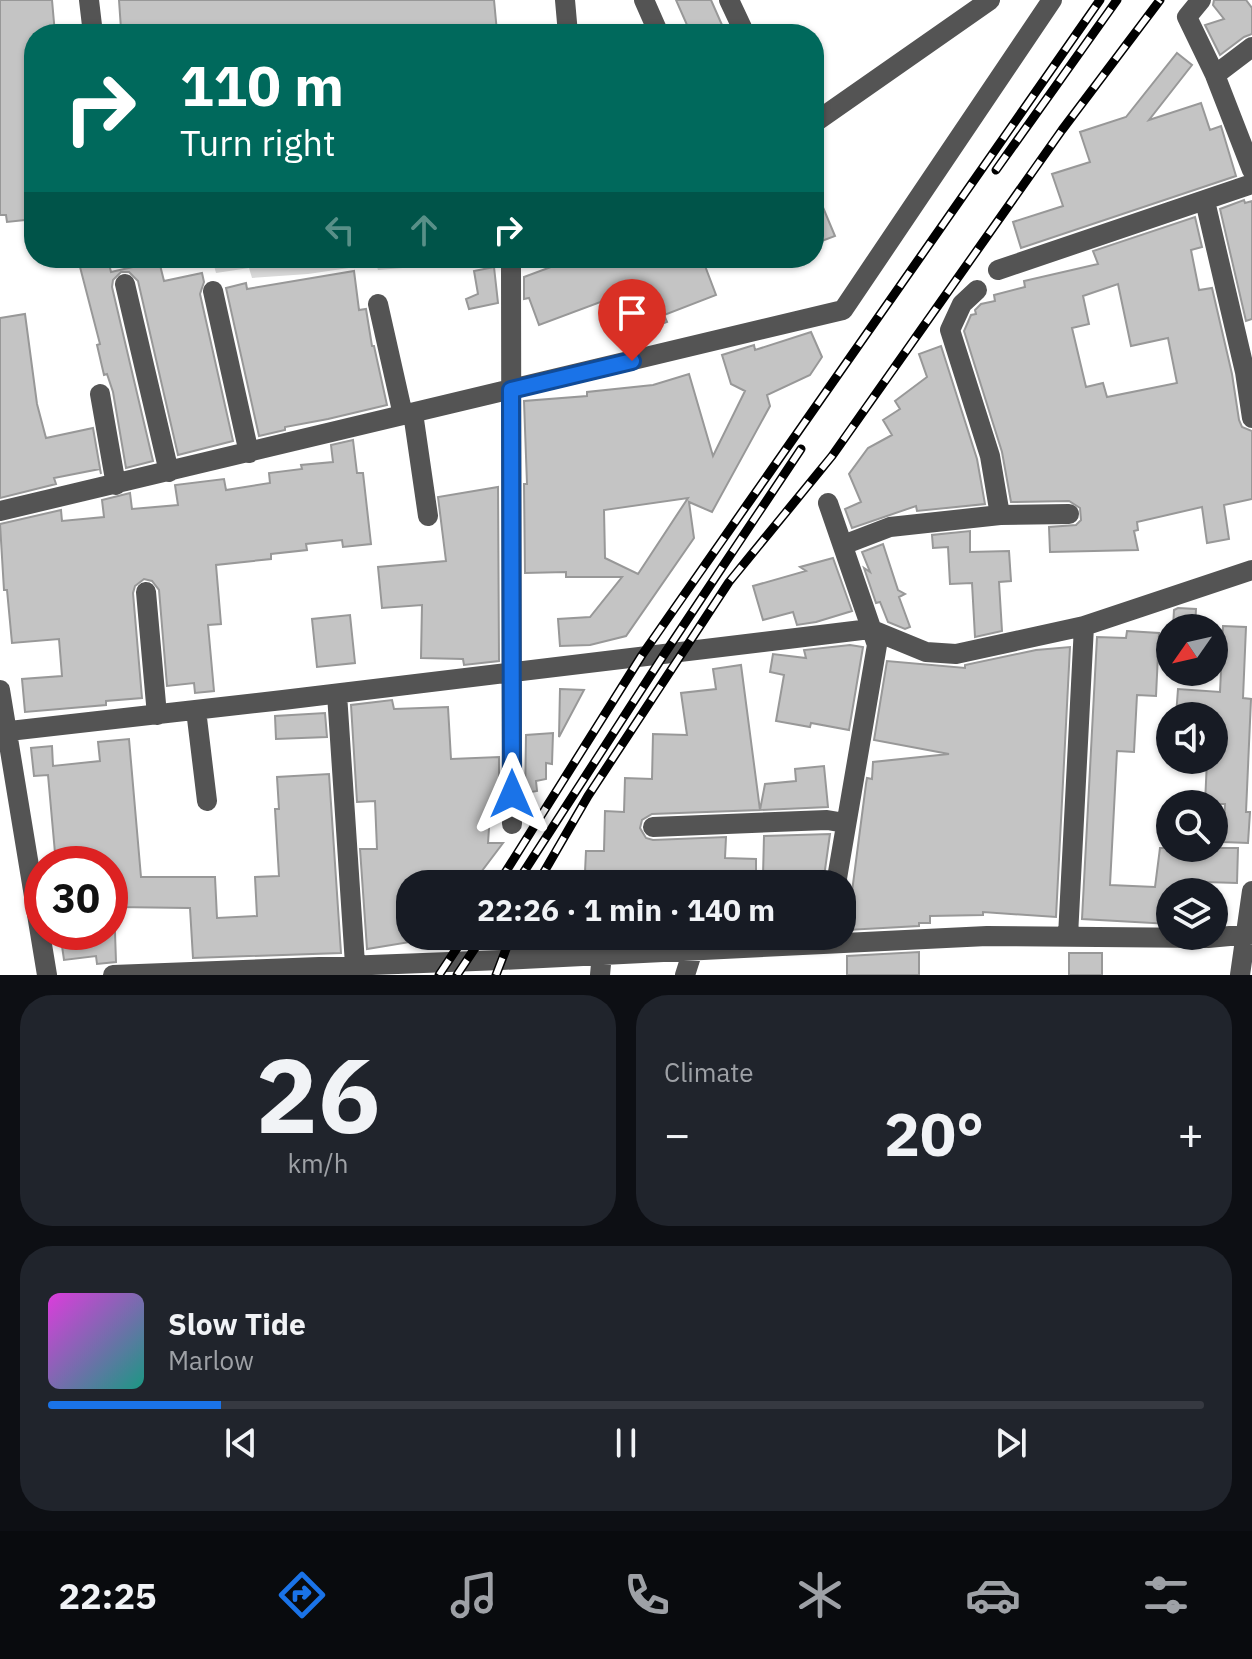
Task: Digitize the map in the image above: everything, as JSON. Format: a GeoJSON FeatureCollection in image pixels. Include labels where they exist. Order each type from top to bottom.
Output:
{"type":"FeatureCollection","features":[{"type":"Feature","properties":{"kind":"street"},"geometry":{"type":"LineString","coordinates":[[89,0],[92,24]]}},
{"type":"Feature","properties":{"kind":"street"},"geometry":{"type":"LineString","coordinates":[[565,0],[567,24]]}},
{"type":"Feature","properties":{"kind":"street"},"geometry":{"type":"LineString","coordinates":[[644,0],[655,24]]}},
{"type":"Feature","properties":{"kind":"street"},"geometry":{"type":"LineString","coordinates":[[729,0],[740,24]]}},
{"type":"Feature","properties":{"kind":"street"},"geometry":{"type":"LineString","coordinates":[[824,116],[990,0]]}},
{"type":"Feature","properties":{"kind":"street"},"geometry":{"type":"LineString","coordinates":[[0,511],[843,310],[1052,0]]}},
{"type":"Feature","properties":{"kind":"street"},"geometry":{"type":"LineString","coordinates":[[1201,0],[1187,17],[1215,75],[1252,170]]}},
{"type":"Feature","properties":{"kind":"street"},"geometry":{"type":"LineString","coordinates":[[1215,75],[1252,47]]}},
{"type":"Feature","properties":{"kind":"street"},"geometry":{"type":"LineString","coordinates":[[998,270],[1252,184]]}},
{"type":"Feature","properties":{"kind":"street"},"geometry":{"type":"LineString","coordinates":[[1205,201],[1245,372],[1252,418]]}},
{"type":"Feature","properties":{"kind":"street"},"geometry":{"type":"LineString","coordinates":[[511,268],[512,824]]}},
{"type":"Feature","properties":{"kind":"street"},"geometry":{"type":"LineString","coordinates":[[125,284],[169,472]]}},
{"type":"Feature","properties":{"kind":"street"},"geometry":{"type":"LineString","coordinates":[[977,290],[962,304],[950,330],[990,456],[1000,515]]}},
{"type":"Feature","properties":{"kind":"street"},"geometry":{"type":"LineString","coordinates":[[213,291],[249,453]]}},
{"type":"Feature","properties":{"kind":"street"},"geometry":{"type":"LineString","coordinates":[[378,304],[408,414],[428,516]]}},
{"type":"Feature","properties":{"kind":"street"},"geometry":{"type":"LineString","coordinates":[[100,394],[116,485]]}},
{"type":"Feature","properties":{"kind":"street"},"geometry":{"type":"LineString","coordinates":[[828,503],[877,645],[838,870]]}},
{"type":"Feature","properties":{"kind":"street"},"geometry":{"type":"LineString","coordinates":[[843,545],[890,527],[1000,515],[1069,514]]}},
{"type":"Feature","properties":{"kind":"street"},"geometry":{"type":"LineString","coordinates":[[3,732],[870,629],[926,652],[956,654],[1084,626],[1252,570]]}},
{"type":"Feature","properties":{"kind":"street"},"geometry":{"type":"LineString","coordinates":[[146,592],[157,715]]}},
{"type":"Feature","properties":{"kind":"street"},"geometry":{"type":"LineString","coordinates":[[1068,936],[1084,626]]}},
{"type":"Feature","properties":{"kind":"street"},"geometry":{"type":"LineString","coordinates":[[0,690],[3,732],[47,975]]}},
{"type":"Feature","properties":{"kind":"street"},"geometry":{"type":"LineString","coordinates":[[337,694],[355,964]]}},
{"type":"Feature","properties":{"kind":"street"},"geometry":{"type":"LineString","coordinates":[[196,710],[207,801]]}},
{"type":"Feature","properties":{"kind":"street"},"geometry":{"type":"LineString","coordinates":[[653,827],[827,820],[845,823]]}},
{"type":"Feature","properties":{"kind":"street"},"geometry":{"type":"LineString","coordinates":[[1240,975],[1249,934],[1252,891]]}},
{"type":"Feature","properties":{"kind":"street"},"geometry":{"type":"LineString","coordinates":[[856,939],[987,936],[1208,938],[1249,934]]}},
{"type":"Feature","properties":{"kind":"street"},"geometry":{"type":"LineString","coordinates":[[113,975],[355,964],[531,966],[602,953],[693,950],[685,975]]}},
{"type":"Feature","properties":{"kind":"street"},"geometry":{"type":"LineString","coordinates":[[600,975],[602,953]]}},
{"type":"Feature","properties":{"kind":"shaded area"},"geometry":{"type":"Polygon","coordinates":[[[215,268],[249,268],[216,273],[215,268]]]}},
{"type":"Feature","properties":{"kind":"shaded area"},"geometry":{"type":"Polygon","coordinates":[[[249,268],[349,268],[308,274],[252,278],[249,268]]]}},
{"type":"Feature","properties":{"kind":"building"},"geometry":{"type":"Polygon","coordinates":[[[0,0],[52,0],[54,24],[24,24],[24,220],[7,222],[6,215],[0,215],[0,0]]]}},
{"type":"Feature","properties":{"kind":"building"},"geometry":{"type":"Polygon","coordinates":[[[119,0],[494,0],[496,24],[121,24],[119,0]]]}},
{"type":"Feature","properties":{"kind":"building"},"geometry":{"type":"Polygon","coordinates":[[[676,0],[711,0],[722,24],[687,24],[676,0]]]}},
{"type":"Feature","properties":{"kind":"building"},"geometry":{"type":"Polygon","coordinates":[[[1214,0],[1246,0],[1252,8],[1252,34],[1220,55],[1205,25],[1224,19],[1213,5],[1214,0]]]}},
{"type":"Feature","properties":{"kind":"building"},"geometry":{"type":"Polygon","coordinates":[[[1177,53],[1192,65],[1149,120],[1201,103],[1210,130],[1221,126],[1236,176],[1021,248],[1013,222],[1063,206],[1052,174],[1090,162],[1080,132],[1126,117],[1177,53]]]}},
{"type":"Feature","properties":{"kind":"building"},"geometry":{"type":"Polygon","coordinates":[[[1244,200],[1245,203],[1252,201],[1252,319],[1246,321],[1220,209],[1244,200]]]}},
{"type":"Feature","properties":{"kind":"building"},"geometry":{"type":"Polygon","coordinates":[[[824,210],[835,236],[824,240],[824,210]]]}},
{"type":"Feature","properties":{"kind":"building"},"geometry":{"type":"Polygon","coordinates":[[[1195,217],[1202,247],[1191,250],[1199,290],[1212,288],[1239,420],[1242,427],[1252,431],[1252,499],[1224,505],[1229,539],[1207,543],[1202,507],[1137,522],[1138,530],[1134,531],[1138,550],[1050,552],[1049,527],[1076,525],[1081,520],[1080,508],[1069,501],[1011,502],[1002,452],[964,331],[971,315],[976,314],[975,310],[981,304],[995,301],[994,295],[1025,287],[1024,281],[1098,264],[1093,251],[1195,217]],[[1118,284],[1083,296],[1089,324],[1072,328],[1086,387],[1103,383],[1107,397],[1177,383],[1168,338],[1131,346],[1118,284]]]}},
{"type":"Feature","properties":{"kind":"building"},"geometry":{"type":"Polygon","coordinates":[[[80,268],[110,268],[111,272],[128,268],[161,268],[164,281],[202,273],[204,282],[200,294],[233,441],[178,455],[138,281],[129,272],[121,272],[113,280],[112,287],[153,461],[126,468],[113,392],[107,374],[104,375],[97,345],[100,344],[80,268]]]}},
{"type":"Feature","properties":{"kind":"building"},"geometry":{"type":"Polygon","coordinates":[[[494,268],[498,303],[469,309],[466,299],[478,294],[474,271],[494,268]]]}},
{"type":"Feature","properties":{"kind":"building"},"geometry":{"type":"Polygon","coordinates":[[[548,268],[706,268],[716,295],[664,315],[667,322],[618,340],[603,301],[539,325],[529,298],[524,299],[524,277],[548,268]]]}},
{"type":"Feature","properties":{"kind":"building"},"geometry":{"type":"Polygon","coordinates":[[[354,271],[359,310],[366,309],[387,405],[285,427],[285,430],[259,436],[226,288],[246,283],[247,289],[354,271]]]}},
{"type":"Feature","properties":{"kind":"building"},"geometry":{"type":"Polygon","coordinates":[[[25,314],[37,404],[46,438],[93,428],[101,474],[100,469],[54,478],[56,484],[0,498],[0,318],[25,314]]]}},
{"type":"Feature","properties":{"kind":"building"},"geometry":{"type":"Polygon","coordinates":[[[811,332],[822,357],[810,375],[767,395],[770,406],[712,512],[689,502],[694,538],[626,636],[590,645],[560,646],[558,619],[590,617],[622,577],[566,577],[566,572],[525,573],[524,484],[527,484],[524,401],[587,396],[587,392],[653,385],[689,374],[713,456],[745,391],[731,384],[722,355],[754,345],[755,350],[811,332]],[[688,498],[604,510],[605,558],[638,574],[688,498]]]}},
{"type":"Feature","properties":{"kind":"building"},"geometry":{"type":"Polygon","coordinates":[[[941,346],[977,459],[985,504],[917,511],[916,506],[852,528],[845,509],[861,502],[849,474],[868,448],[892,435],[883,420],[900,409],[895,401],[927,377],[919,354],[941,346]]]}},
{"type":"Feature","properties":{"kind":"building"},"geometry":{"type":"Polygon","coordinates":[[[353,440],[357,473],[363,473],[371,544],[343,547],[342,540],[306,544],[307,550],[271,554],[271,559],[216,565],[221,624],[208,625],[214,691],[195,693],[194,683],[167,686],[159,590],[152,581],[144,579],[135,586],[133,593],[142,698],[106,701],[106,705],[25,712],[22,679],[62,676],[59,639],[12,643],[7,590],[4,590],[0,524],[61,510],[62,521],[104,517],[102,500],[130,493],[132,509],[178,505],[175,485],[224,479],[226,490],[270,483],[269,473],[302,469],[301,465],[333,462],[331,445],[353,440]]]}},
{"type":"Feature","properties":{"kind":"building"},"geometry":{"type":"Polygon","coordinates":[[[498,487],[499,661],[464,665],[463,659],[421,658],[422,605],[382,608],[378,567],[446,561],[438,497],[498,487]]]}},
{"type":"Feature","properties":{"kind":"building"},"geometry":{"type":"Polygon","coordinates":[[[970,531],[970,552],[1009,551],[1011,581],[999,582],[1002,631],[975,637],[972,583],[950,584],[948,547],[933,548],[932,535],[970,531]]]}},
{"type":"Feature","properties":{"kind":"building"},"geometry":{"type":"Polygon","coordinates":[[[883,544],[898,590],[905,594],[899,597],[910,627],[905,629],[888,622],[880,602],[876,603],[864,568],[870,572],[862,552],[883,544]]]}},
{"type":"Feature","properties":{"kind":"building"},"geometry":{"type":"Polygon","coordinates":[[[833,558],[852,611],[797,625],[793,612],[763,620],[753,586],[806,571],[800,567],[833,558]]]}},
{"type":"Feature","properties":{"kind":"building"},"geometry":{"type":"Polygon","coordinates":[[[1196,609],[1196,614],[1174,614],[1174,610],[1196,609]]]}},
{"type":"Feature","properties":{"kind":"building"},"geometry":{"type":"Polygon","coordinates":[[[350,615],[355,663],[317,667],[312,619],[350,615]]]}},
{"type":"Feature","properties":{"kind":"building"},"geometry":{"type":"Polygon","coordinates":[[[1228,626],[1246,627],[1243,698],[1251,699],[1246,812],[1250,812],[1248,843],[1228,842],[1228,790],[1206,790],[1206,774],[1228,774],[1228,702],[1177,702],[1178,689],[1220,692],[1220,686],[1228,686],[1228,626]]]}},
{"type":"Feature","properties":{"kind":"building"},"geometry":{"type":"Polygon","coordinates":[[[1127,631],[1156,633],[1156,696],[1137,695],[1134,752],[1117,751],[1110,885],[1155,887],[1156,879],[1156,923],[1082,919],[1097,637],[1126,638],[1127,631]]]}},
{"type":"Feature","properties":{"kind":"building"},"geometry":{"type":"Polygon","coordinates":[[[850,645],[863,647],[849,730],[776,721],[784,675],[770,672],[773,654],[806,658],[804,650],[850,645]]]}},
{"type":"Feature","properties":{"kind":"building"},"geometry":{"type":"Polygon","coordinates":[[[1070,647],[1056,917],[983,912],[983,915],[930,916],[930,923],[919,923],[919,926],[856,930],[855,870],[867,778],[872,779],[873,762],[949,754],[874,740],[887,661],[965,668],[965,665],[1036,650],[1070,647]]]}},
{"type":"Feature","properties":{"kind":"building"},"geometry":{"type":"Polygon","coordinates":[[[741,665],[760,810],[652,814],[642,820],[640,828],[646,838],[653,840],[726,837],[725,858],[756,859],[756,870],[585,870],[586,851],[604,851],[605,811],[624,812],[625,778],[652,779],[653,734],[687,735],[681,693],[716,689],[713,669],[741,665]]]}},
{"type":"Feature","properties":{"kind":"building"},"geometry":{"type":"Polygon","coordinates":[[[560,689],[584,690],[559,737],[560,689]]]}},
{"type":"Feature","properties":{"kind":"building"},"geometry":{"type":"Polygon","coordinates":[[[392,700],[394,709],[448,707],[451,759],[499,757],[499,800],[491,799],[488,843],[503,843],[483,870],[396,870],[396,944],[367,949],[360,849],[377,849],[375,801],[357,802],[351,705],[392,700]]]}},
{"type":"Feature","properties":{"kind":"building"},"geometry":{"type":"Polygon","coordinates":[[[325,713],[327,737],[276,739],[275,716],[325,713]]]}},
{"type":"Feature","properties":{"kind":"building"},"geometry":{"type":"Polygon","coordinates":[[[553,733],[552,764],[546,763],[546,779],[536,781],[537,791],[531,792],[531,800],[525,800],[526,735],[553,733]]]}},
{"type":"Feature","properties":{"kind":"building"},"geometry":{"type":"Polygon","coordinates":[[[129,739],[141,877],[215,877],[217,918],[257,916],[255,877],[279,876],[275,809],[279,809],[277,777],[329,774],[341,953],[193,958],[190,908],[128,907],[128,846],[54,846],[48,775],[34,776],[31,748],[52,746],[53,766],[100,761],[98,742],[129,739]]]}},
{"type":"Feature","properties":{"kind":"building"},"geometry":{"type":"Polygon","coordinates":[[[824,766],[828,807],[760,810],[765,784],[796,781],[795,769],[824,766]]]}},
{"type":"Feature","properties":{"kind":"building"},"geometry":{"type":"Polygon","coordinates":[[[830,834],[825,870],[763,870],[764,836],[830,834]]]}},
{"type":"Feature","properties":{"kind":"building"},"geometry":{"type":"Polygon","coordinates":[[[1228,848],[1238,848],[1237,883],[1228,883],[1228,878],[1156,878],[1158,862],[1228,862],[1228,848]]]}},
{"type":"Feature","properties":{"kind":"building"},"geometry":{"type":"Polygon","coordinates":[[[63,950],[116,950],[116,962],[97,964],[96,956],[64,960],[63,950]]]}},
{"type":"Feature","properties":{"kind":"building"},"geometry":{"type":"Polygon","coordinates":[[[919,952],[919,975],[847,975],[847,956],[919,952]]]}},
{"type":"Feature","properties":{"kind":"building"},"geometry":{"type":"Polygon","coordinates":[[[1069,953],[1102,953],[1102,975],[1069,975],[1069,953]]]}},
{"type":"Feature","properties":{"kind":"railway"},"geometry":{"type":"LineString","coordinates":[[507,870],[642,655],[1100,0]]}},
{"type":"Feature","properties":{"kind":"railway"},"geometry":{"type":"LineString","coordinates":[[996,170],[1117,0]]}},
{"type":"Feature","properties":{"kind":"railway"},"geometry":{"type":"LineString","coordinates":[[545,870],[588,796],[729,582],[832,456],[1062,130],[1160,0]]}},
{"type":"Feature","properties":{"kind":"railway"},"geometry":{"type":"LineString","coordinates":[[525,870],[801,449]]}},
{"type":"Feature","properties":{"kind":"railway"},"geometry":{"type":"LineString","coordinates":[[439,975],[456,950]]}},
{"type":"Feature","properties":{"kind":"railway"},"geometry":{"type":"LineString","coordinates":[[457,975],[474,950]]}},
{"type":"Feature","properties":{"kind":"railway"},"geometry":{"type":"LineString","coordinates":[[496,975],[506,950]]}},
{"type":"Feature","properties":{"kind":"route"},"geometry":{"type":"LineString","coordinates":[[512,794],[511,390],[632,361]]}}]}
